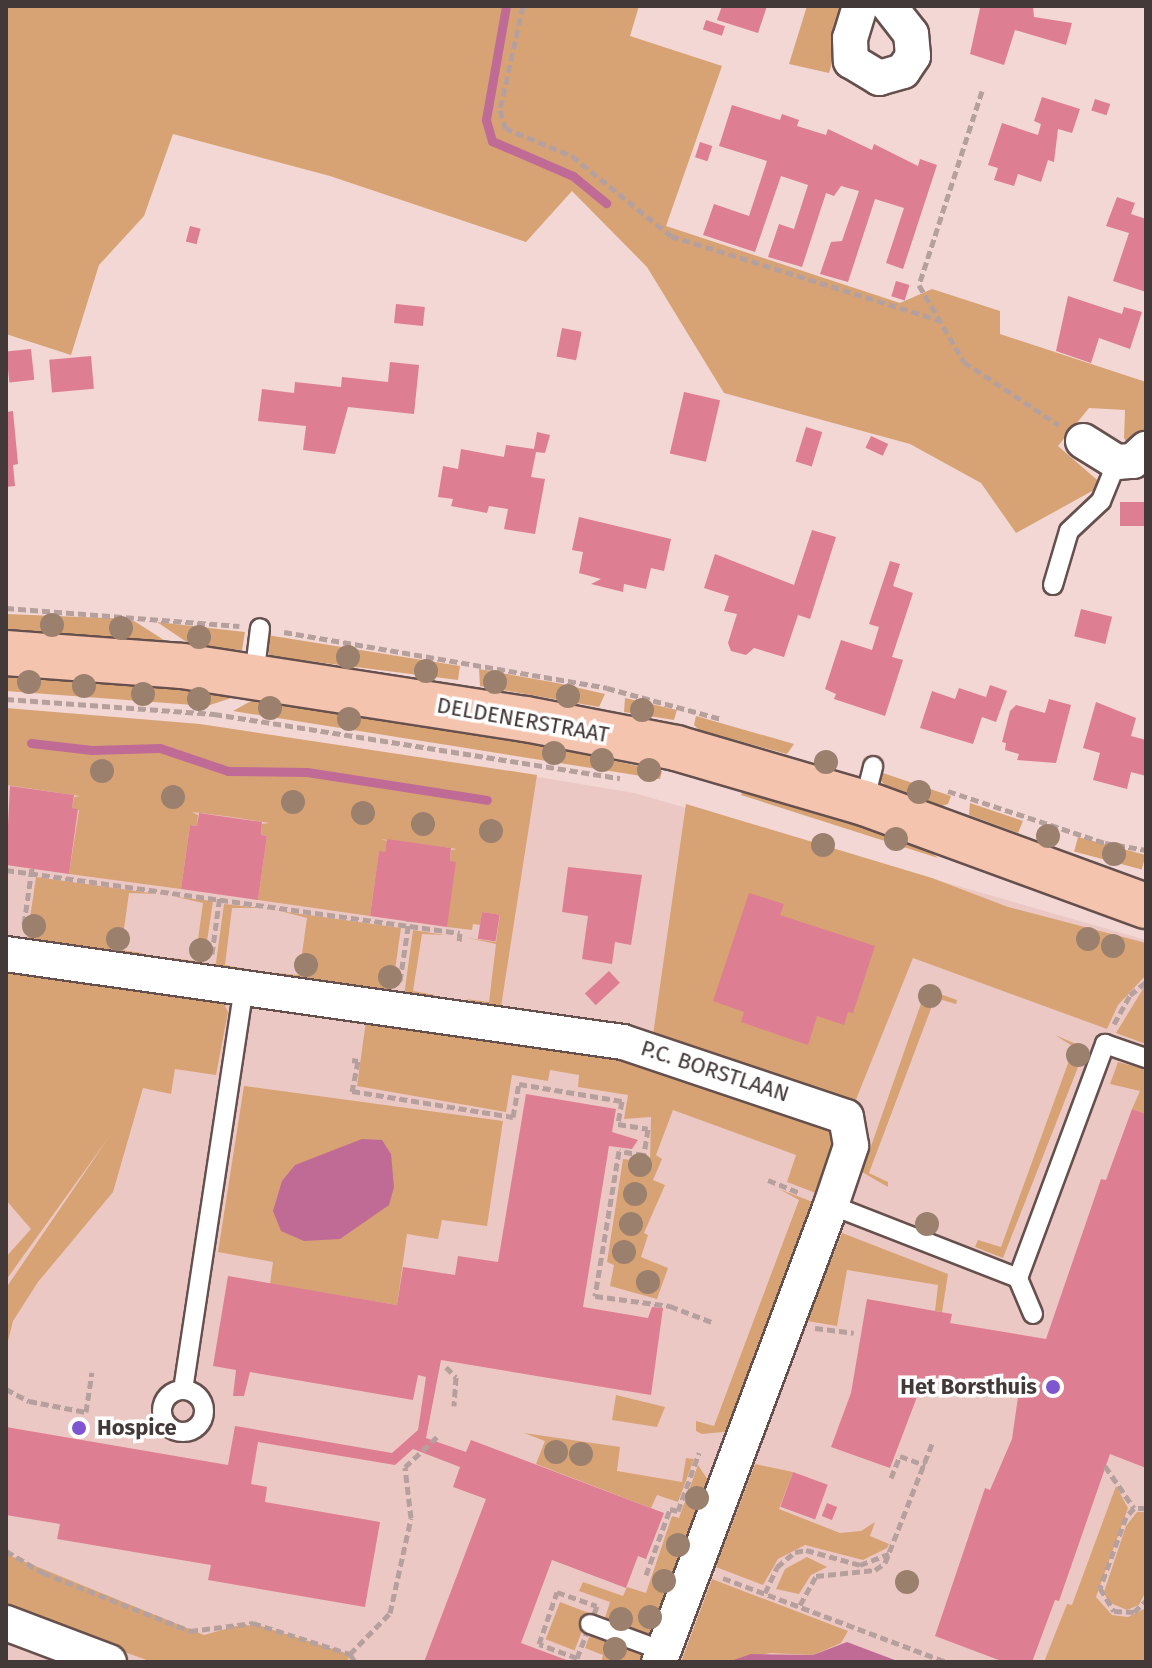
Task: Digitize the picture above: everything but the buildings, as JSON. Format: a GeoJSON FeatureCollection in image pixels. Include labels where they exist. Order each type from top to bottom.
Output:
{"type":"FeatureCollection","features":[{"type":"Feature","properties":{"kind":"main road","name":"DELDENERSTRAAT"},"geometry":{"type":"LineString","coordinates":[[6,653],[254,677],[676,748],[868,785],[1026,860],[1146,906]]}},
{"type":"Feature","properties":{"kind":"main road","name":"DELDENERSTRAAT"},"geometry":{"type":"LineString","coordinates":[[1026,860],[1146,879]]}},
{"type":"Feature","properties":{"kind":"street"},"geometry":{"type":"LineString","coordinates":[[860,6],[850,38],[851,61],[866,74],[886,78],[903,71],[913,56],[911,34],[889,6]]}},
{"type":"Feature","properties":{"kind":"street"},"geometry":{"type":"LineString","coordinates":[[1083,441],[1132,456]]}},
{"type":"Feature","properties":{"kind":"street","name":"P.C. BORSTLAAN"},"geometry":{"type":"LineString","coordinates":[[12,955],[623,1042],[835,1109],[846,1117],[851,1146],[831,1205],[661,1656]]}},
{"type":"Feature","properties":{"kind":"street"},"geometry":{"type":"LineString","coordinates":[[6,1623],[109,1662]]}},
{"type":"Feature","properties":{"kind":"lane"},"geometry":{"type":"LineString","coordinates":[[1053,585],[1069,531],[1101,501],[1132,456]]}},
{"type":"Feature","properties":{"kind":"lane"},"geometry":{"type":"LineString","coordinates":[[254,677],[260,628]]}},
{"type":"Feature","properties":{"kind":"lane"},"geometry":{"type":"LineString","coordinates":[[183,1390],[244,988]]}},
{"type":"Feature","properties":{"kind":"lane"},"geometry":{"type":"LineString","coordinates":[[1033,1314],[1018,1278],[1105,1044],[1146,1058]]}},
{"type":"Feature","properties":{"kind":"lane"},"geometry":{"type":"LineString","coordinates":[[831,1205],[1018,1278]]}},
{"type":"Feature","properties":{"kind":"lane"},"geometry":{"type":"LineString","coordinates":[[590,1624],[661,1656]]}},
{"type":"Feature","properties":{"kind":"path"},"geometry":{"type":"LineString","coordinates":[[523,6],[500,110],[505,128],[572,156],[671,236],[939,320]]}},
{"type":"Feature","properties":{"kind":"path"},"geometry":{"type":"LineString","coordinates":[[982,91],[919,285],[964,362],[1083,441]]}},
{"type":"Feature","properties":{"kind":"path"},"geometry":{"type":"LineString","coordinates":[[6,608],[260,628]]}},
{"type":"Feature","properties":{"kind":"path"},"geometry":{"type":"LineString","coordinates":[[6,699],[214,714],[622,779]]}},
{"type":"Feature","properties":{"kind":"path"},"geometry":{"type":"LineString","coordinates":[[6,870],[31,871],[166,894],[220,897],[270,909],[408,923],[460,933],[459,942]]}},
{"type":"Feature","properties":{"kind":"path"},"geometry":{"type":"LineString","coordinates":[[12,955],[31,871]]}},
{"type":"Feature","properties":{"kind":"path"},"geometry":{"type":"LineString","coordinates":[[208,983],[220,897]]}},
{"type":"Feature","properties":{"kind":"path"},"geometry":{"type":"LineString","coordinates":[[396,1010],[408,923]]}},
{"type":"Feature","properties":{"kind":"path"},"geometry":{"type":"LineString","coordinates":[[1105,1044],[1120,1010],[1144,981]]}},
{"type":"Feature","properties":{"kind":"path"},"geometry":{"type":"LineString","coordinates":[[352,1060],[358,1061],[352,1091],[513,1117],[519,1084],[622,1101],[618,1124],[648,1129],[644,1155],[619,1151],[595,1296],[670,1306],[712,1322]]}},
{"type":"Feature","properties":{"kind":"path"},"geometry":{"type":"LineString","coordinates":[[446,1367],[456,1377],[454,1406]]}},
{"type":"Feature","properties":{"kind":"path"},"geometry":{"type":"LineString","coordinates":[[6,1389],[29,1401],[86,1412],[92,1372]]}},
{"type":"Feature","properties":{"kind":"path"},"geometry":{"type":"LineString","coordinates":[[350,1654],[390,1613],[411,1518],[405,1467],[437,1437]]}},
{"type":"Feature","properties":{"kind":"path"},"geometry":{"type":"LineString","coordinates":[[800,1605],[816,1576],[875,1570],[893,1551],[933,1441]]}},
{"type":"Feature","properties":{"kind":"path"},"geometry":{"type":"LineString","coordinates":[[646,1575],[670,1509],[678,1511],[699,1453]]}},
{"type":"Feature","properties":{"kind":"path"},"geometry":{"type":"LineString","coordinates":[[891,1478],[900,1456],[925,1465]]}},
{"type":"Feature","properties":{"kind":"path"},"geometry":{"type":"LineString","coordinates":[[1105,1466],[1134,1508]]}},
{"type":"Feature","properties":{"kind":"path"},"geometry":{"type":"LineString","coordinates":[[1134,1508],[1146,1508]]}},
{"type":"Feature","properties":{"kind":"path"},"geometry":{"type":"LineString","coordinates":[[1134,1508],[1120,1532],[1100,1596],[1122,1613],[1134,1612],[1146,1601]]}},
{"type":"Feature","properties":{"kind":"path"},"geometry":{"type":"LineString","coordinates":[[6,1551],[43,1573],[190,1631],[253,1623],[350,1654],[355,1662]]}},
{"type":"Feature","properties":{"kind":"path"},"geometry":{"type":"LineString","coordinates":[[765,1593],[777,1567],[795,1552],[860,1565],[893,1551]]}},
{"type":"Feature","properties":{"kind":"path"},"geometry":{"type":"LineString","coordinates":[[695,1567],[947,1662]]}},
{"type":"Feature","properties":{"kind":"shaded area"},"geometry":{"type":"Polygon","coordinates":[[[6,6],[639,6],[630,36],[722,66],[666,226],[900,303],[932,289],[1000,311],[1000,334],[1146,382],[1146,441],[1128,444],[1124,438],[1125,410],[1089,408],[1058,446],[1103,485],[1016,533],[981,483],[910,444],[724,393],[647,267],[572,191],[526,242],[330,176],[173,134],[144,216],[99,265],[71,355],[6,334],[6,6]]]}},
{"type":"Feature","properties":{"kind":"shaded area"},"geometry":{"type":"Polygon","coordinates":[[[807,6],[850,6],[829,73],[789,64],[807,6]]]}},
{"type":"Feature","properties":{"kind":"shaded area"},"geometry":{"type":"Polygon","coordinates":[[[6,614],[131,619],[167,642],[6,634],[6,614]]]}},
{"type":"Feature","properties":{"kind":"shaded area"},"geometry":{"type":"Polygon","coordinates":[[[157,622],[245,632],[242,650],[194,647],[157,622]]]}},
{"type":"Feature","properties":{"kind":"shaded area"},"geometry":{"type":"Polygon","coordinates":[[[267,635],[460,666],[458,680],[269,656],[267,635]]]}},
{"type":"Feature","properties":{"kind":"shaded area"},"geometry":{"type":"Polygon","coordinates":[[[479,669],[605,694],[599,707],[480,686],[479,669]]]}},
{"type":"Feature","properties":{"kind":"shaded area"},"geometry":{"type":"Polygon","coordinates":[[[6,672],[86,675],[243,694],[207,706],[6,691],[6,672]]]}},
{"type":"Feature","properties":{"kind":"shaded area"},"geometry":{"type":"Polygon","coordinates":[[[262,695],[361,708],[662,771],[660,779],[233,711],[262,695]]]}},
{"type":"Feature","properties":{"kind":"shaded area"},"geometry":{"type":"Polygon","coordinates":[[[625,698],[677,710],[674,720],[624,712],[625,698]]]}},
{"type":"Feature","properties":{"kind":"shaded area"},"geometry":{"type":"Polygon","coordinates":[[[6,708],[436,760],[634,793],[1146,940],[1146,1662],[6,1662],[6,708]]]}},
{"type":"Feature","properties":{"kind":"shaded area"},"geometry":{"type":"Polygon","coordinates":[[[6,708],[200,724],[537,775],[500,1013],[466,999],[489,1002],[496,944],[468,938],[496,942],[500,915],[482,912],[480,925],[473,924],[472,930],[447,927],[451,850],[457,849],[381,839],[387,841],[385,852],[379,852],[370,916],[258,900],[267,836],[261,835],[262,824],[269,823],[232,817],[192,812],[198,815],[197,826],[190,825],[181,889],[69,874],[79,810],[72,808],[74,797],[80,796],[6,785],[6,708]]]}},
{"type":"Feature","properties":{"kind":"shaded area"},"geometry":{"type":"Polygon","coordinates":[[[696,716],[794,744],[787,754],[699,730],[694,725],[696,716]]]}},
{"type":"Feature","properties":{"kind":"shaded area"},"geometry":{"type":"Polygon","coordinates":[[[883,773],[951,796],[948,804],[942,806],[887,787],[881,781],[883,773]]]}},
{"type":"Feature","properties":{"kind":"shaded area"},"geometry":{"type":"Polygon","coordinates":[[[745,787],[921,845],[938,858],[741,795],[745,787]]]}},
{"type":"Feature","properties":{"kind":"shaded area"},"geometry":{"type":"Polygon","coordinates":[[[970,803],[1023,821],[1018,833],[969,815],[970,803]]]}},
{"type":"Feature","properties":{"kind":"shaded area"},"geometry":{"type":"Polygon","coordinates":[[[686,804],[932,878],[1008,907],[1146,943],[1146,975],[1118,1005],[1107,1029],[913,958],[855,1102],[653,1035],[686,804]]]}},
{"type":"Feature","properties":{"kind":"shaded area"},"geometry":{"type":"Polygon","coordinates":[[[1078,837],[1146,855],[1142,870],[1074,851],[1078,837]]]}},
{"type":"Feature","properties":{"kind":"shaded area"},"geometry":{"type":"Polygon","coordinates":[[[36,877],[157,894],[129,893],[121,950],[143,953],[134,960],[26,945],[36,877]]]}},
{"type":"Feature","properties":{"kind":"shaded area"},"geometry":{"type":"Polygon","coordinates":[[[176,897],[213,901],[203,968],[179,965],[173,958],[195,961],[203,903],[176,897]]]}},
{"type":"Feature","properties":{"kind":"shaded area"},"geometry":{"type":"Polygon","coordinates":[[[224,904],[261,908],[232,908],[225,965],[247,969],[240,973],[215,970],[224,904]]]}},
{"type":"Feature","properties":{"kind":"shaded area"},"geometry":{"type":"Polygon","coordinates":[[[280,911],[401,928],[391,997],[282,979],[277,973],[299,975],[307,918],[280,911]]]}},
{"type":"Feature","properties":{"kind":"shaded area"},"geometry":{"type":"Polygon","coordinates":[[[413,930],[445,935],[422,934],[413,991],[435,995],[430,999],[404,996],[413,930]]]}},
{"type":"Feature","properties":{"kind":"shaded area"},"geometry":{"type":"Polygon","coordinates":[[[6,966],[222,1000],[228,1012],[216,1075],[175,1069],[171,1094],[143,1088],[113,1192],[38,1282],[13,1321],[6,1349],[6,1288],[109,1137],[6,1280],[6,1257],[31,1229],[6,1200],[6,966]]]}},
{"type":"Feature","properties":{"kind":"shaded area"},"geometry":{"type":"Polygon","coordinates":[[[1146,984],[1146,1044],[1116,1033],[1146,984]]]}},
{"type":"Feature","properties":{"kind":"shaded area"},"geometry":{"type":"Polygon","coordinates":[[[931,991],[957,1000],[956,1004],[935,998],[869,1173],[888,1182],[888,1187],[862,1172],[925,992],[931,991]]]}},
{"type":"Feature","properties":{"kind":"shaded area"},"geometry":{"type":"Polygon","coordinates":[[[366,1021],[600,1051],[830,1127],[836,1151],[821,1195],[787,1182],[796,1155],[673,1110],[656,1155],[662,1159],[653,1180],[665,1185],[644,1233],[648,1235],[641,1257],[668,1268],[657,1299],[610,1286],[614,1265],[607,1262],[623,1159],[650,1162],[651,1117],[624,1119],[628,1095],[578,1087],[579,1075],[550,1070],[548,1081],[512,1075],[506,1112],[357,1086],[366,1021]]]}},
{"type":"Feature","properties":{"kind":"shaded area"},"geometry":{"type":"Polygon","coordinates":[[[1055,1035],[1083,1047],[1084,1052],[1003,1258],[975,1247],[978,1240],[1001,1247],[1074,1047],[1055,1035]]]}},
{"type":"Feature","properties":{"kind":"shaded area"},"geometry":{"type":"Polygon","coordinates":[[[1118,1062],[1146,1069],[1146,1114],[1132,1109],[1140,1091],[1110,1084],[1118,1062]]]}},
{"type":"Feature","properties":{"kind":"shaded area"},"geometry":{"type":"Polygon","coordinates":[[[244,1086],[503,1121],[487,1226],[442,1220],[438,1239],[407,1234],[397,1305],[270,1284],[273,1262],[218,1252],[244,1086]]]}},
{"type":"Feature","properties":{"kind":"shaded area"},"geometry":{"type":"Polygon","coordinates":[[[362,1139],[382,1140],[391,1154],[394,1187],[389,1205],[340,1239],[304,1241],[281,1231],[273,1211],[282,1181],[295,1165],[362,1139]]]}},
{"type":"Feature","properties":{"kind":"shaded area"},"geometry":{"type":"Polygon","coordinates":[[[779,1189],[818,1204],[733,1431],[702,1434],[696,1431],[696,1421],[714,1426],[799,1200],[779,1189]]]}},
{"type":"Feature","properties":{"kind":"shaded area"},"geometry":{"type":"Polygon","coordinates":[[[842,1233],[948,1274],[942,1312],[935,1311],[938,1285],[847,1270],[837,1326],[807,1321],[842,1233]]]}},
{"type":"Feature","properties":{"kind":"shaded area"},"geometry":{"type":"Polygon","coordinates":[[[616,1395],[665,1407],[657,1427],[612,1420],[616,1395]]]}},
{"type":"Feature","properties":{"kind":"shaded area"},"geometry":{"type":"Polygon","coordinates":[[[524,1433],[620,1447],[617,1471],[682,1482],[686,1458],[694,1459],[678,1502],[657,1495],[651,1508],[536,1464],[545,1441],[524,1433]]]}},
{"type":"Feature","properties":{"kind":"shaded area"},"geometry":{"type":"Polygon","coordinates":[[[755,1464],[793,1472],[779,1509],[840,1533],[861,1531],[875,1522],[870,1536],[889,1544],[887,1548],[863,1560],[805,1545],[778,1559],[763,1585],[716,1567],[755,1464]]]}},
{"type":"Feature","properties":{"kind":"shaded area"},"geometry":{"type":"Polygon","coordinates":[[[698,1465],[712,1486],[655,1639],[604,1621],[610,1602],[579,1591],[583,1582],[623,1596],[627,1587],[646,1593],[672,1516],[679,1518],[698,1465]]]}},
{"type":"Feature","properties":{"kind":"shaded area"},"geometry":{"type":"Polygon","coordinates":[[[1116,1486],[1128,1508],[1096,1597],[1112,1615],[1128,1617],[1146,1608],[1146,1662],[1044,1662],[1067,1604],[1072,1605],[1116,1486]]]}},
{"type":"Feature","properties":{"kind":"shaded area"},"geometry":{"type":"Polygon","coordinates":[[[1137,1512],[1146,1512],[1146,1591],[1139,1605],[1127,1610],[1108,1602],[1104,1592],[1126,1526],[1137,1512]]]}},
{"type":"Feature","properties":{"kind":"shaded area"},"geometry":{"type":"Polygon","coordinates":[[[6,1554],[204,1635],[240,1625],[261,1626],[349,1654],[348,1662],[152,1662],[6,1609],[6,1554]]]}},
{"type":"Feature","properties":{"kind":"shaded area"},"geometry":{"type":"Polygon","coordinates":[[[807,1557],[827,1567],[811,1575],[799,1594],[776,1589],[785,1569],[807,1557]]]}},
{"type":"Feature","properties":{"kind":"shaded area"},"geometry":{"type":"Polygon","coordinates":[[[712,1579],[848,1631],[841,1643],[813,1655],[770,1653],[728,1662],[681,1662],[712,1579]]]}},
{"type":"Feature","properties":{"kind":"shaded area"},"geometry":{"type":"Polygon","coordinates":[[[560,1602],[589,1613],[575,1650],[546,1639],[560,1602]]]}},
{"type":"Feature","properties":{"kind":"shaded area"},"geometry":{"type":"Polygon","coordinates":[[[591,1632],[650,1653],[646,1662],[601,1662],[603,1655],[585,1648],[591,1632]]]}},
{"type":"Feature","properties":{"kind":"shaded area"},"geometry":{"type":"Polygon","coordinates":[[[847,1642],[900,1662],[728,1662],[751,1654],[813,1655],[847,1642]]]}},
{"type":"Feature","properties":{"kind":"waterway"},"geometry":{"type":"LineString","coordinates":[[506,6],[486,120],[492,141],[573,176],[606,203]]}},
{"type":"Feature","properties":{"kind":"waterway"},"geometry":{"type":"LineString","coordinates":[[31,743],[92,750],[160,748],[228,771],[307,772],[487,800]]}},
{"type":"Feature","properties":{"kind":"place","name":"Het Borsthuis"},"geometry":{"type":"Point","coordinates":[1053,1387]}},
{"type":"Feature","properties":{"kind":"place","name":"Hospice"},"geometry":{"type":"Point","coordinates":[79,1428]}}]}
